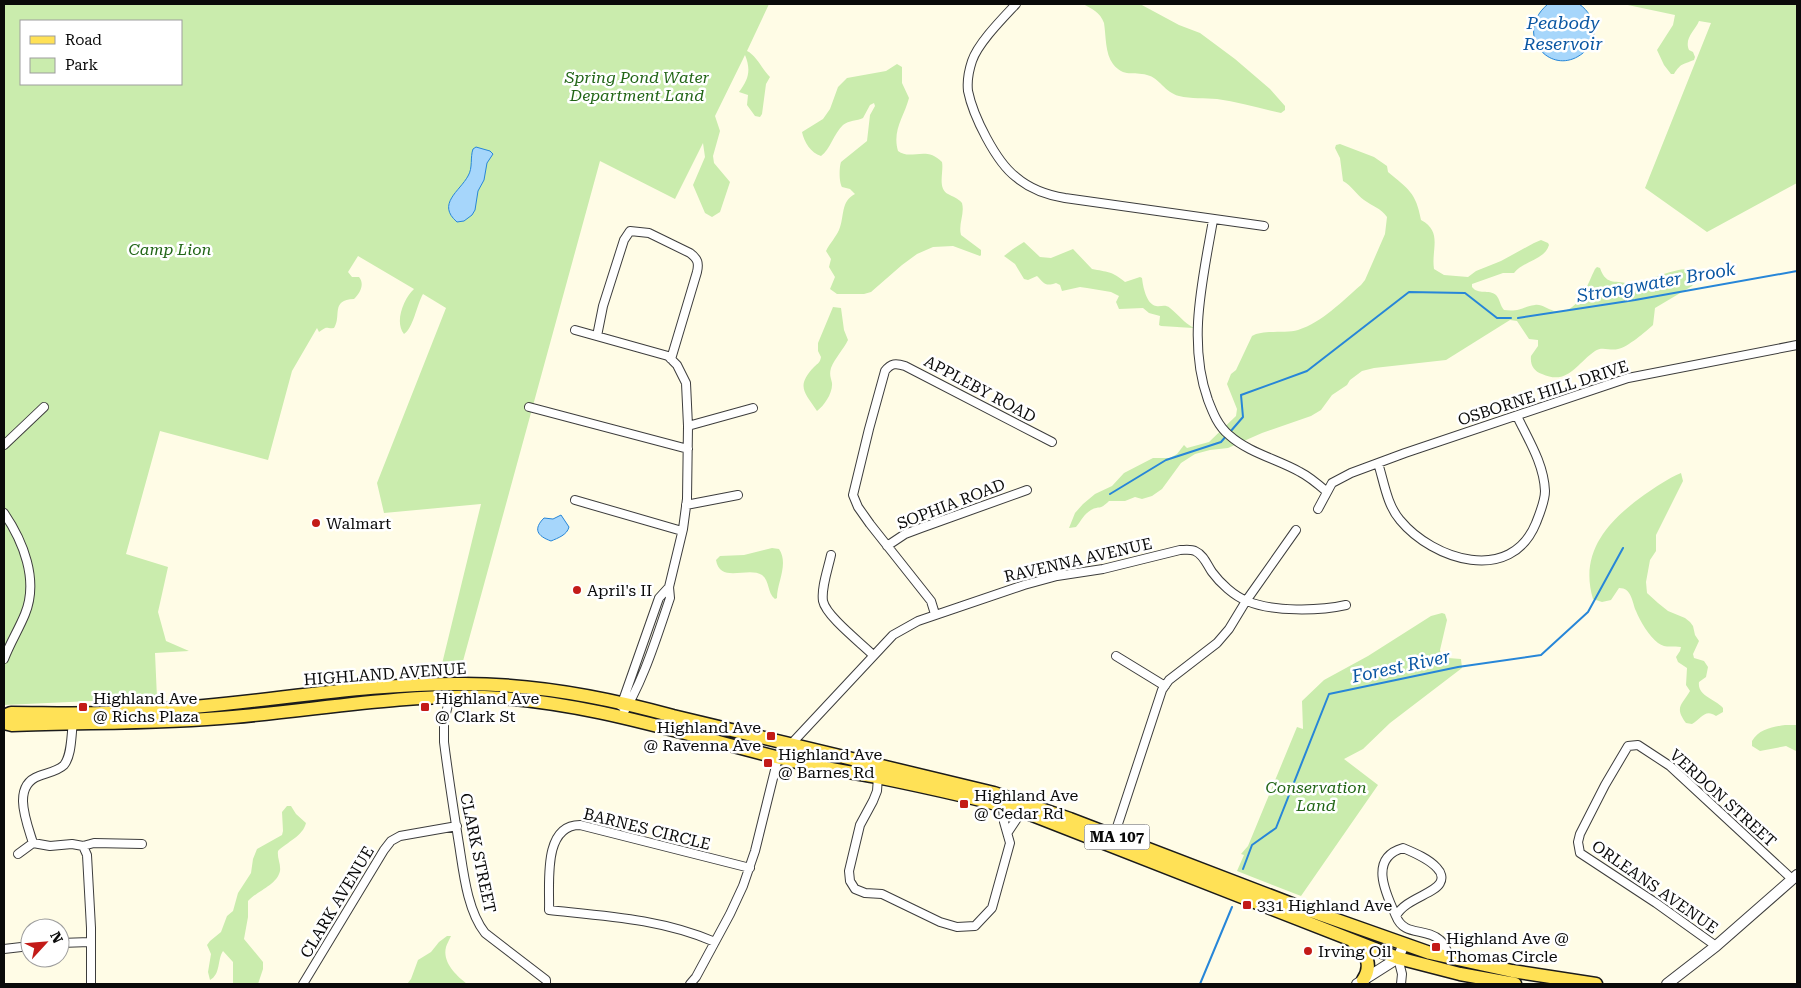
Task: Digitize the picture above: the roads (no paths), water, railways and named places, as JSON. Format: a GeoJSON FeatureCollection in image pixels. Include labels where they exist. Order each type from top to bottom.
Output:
{"type":"FeatureCollection","features":[{"type":"Feature","properties":{"kind":"main road","name":"HIGHLAND AVENUE"},"geometry":{"type":"LineString","coordinates":[[4,716],[12,713],[102,713],[167,709],[416,685],[494,684],[545,689],[626,703],[994,793],[1404,944],[1449,957],[1596,984]]}},
{"type":"Feature","properties":{"kind":"main road","name":"HIGHLAND AVENUE"},"geometry":{"type":"LineString","coordinates":[[4,723],[12,725],[198,720],[396,699],[450,696],[523,699],[565,705],[778,758],[963,795],[1022,811],[1398,958],[1460,979],[1515,984]]}},
{"type":"Feature","properties":{"kind":"main road"},"geometry":{"type":"LineString","coordinates":[[1350,940],[1360,948],[1369,964],[1366,975],[1360,982]]}},
{"type":"Feature","properties":{"kind":"street"},"geometry":{"type":"LineString","coordinates":[[1016,4],[985,40],[972,60],[968,89],[970,100],[983,131],[1003,165],[1016,177],[1031,188],[1049,195],[1264,226]]}},
{"type":"Feature","properties":{"kind":"street"},"geometry":{"type":"LineString","coordinates":[[1213,220],[1200,295],[1197,330],[1199,362],[1214,416],[1228,434],[1240,443],[1301,472],[1328,492]]}},
{"type":"Feature","properties":{"kind":"street"},"geometry":{"type":"LineString","coordinates":[[597,336],[603,306],[624,240],[630,231],[649,233],[690,253],[698,261],[697,272],[672,359]]}},
{"type":"Feature","properties":{"kind":"street"},"geometry":{"type":"LineString","coordinates":[[575,330],[668,356],[683,374],[686,383],[688,426],[686,505],[669,588],[670,598],[620,718]]}},
{"type":"Feature","properties":{"kind":"street","name":"OSBORNE HILL DRIVE"},"geometry":{"type":"LineString","coordinates":[[1318,509],[1332,483],[1351,473],[1378,463],[1628,378],[1797,345]]}},
{"type":"Feature","properties":{"kind":"street","name":"APPLEBY ROAD"},"geometry":{"type":"LineString","coordinates":[[887,546],[858,507],[854,488],[882,380],[889,366],[895,364],[905,366],[1052,442]]}},
{"type":"Feature","properties":{"kind":"street"},"geometry":{"type":"LineString","coordinates":[[4,445],[44,407]]}},
{"type":"Feature","properties":{"kind":"street"},"geometry":{"type":"LineString","coordinates":[[529,407],[688,449]]}},
{"type":"Feature","properties":{"kind":"street"},"geometry":{"type":"LineString","coordinates":[[688,426],[753,408]]}},
{"type":"Feature","properties":{"kind":"street"},"geometry":{"type":"LineString","coordinates":[[1378,463],[1389,500],[1399,519],[1414,535],[1460,558],[1482,562],[1503,558],[1521,548],[1533,530],[1541,510],[1545,492],[1542,473],[1518,416]]}},
{"type":"Feature","properties":{"kind":"street","name":"SOPHIA ROAD"},"geometry":{"type":"LineString","coordinates":[[887,546],[905,534],[1027,490]]}},
{"type":"Feature","properties":{"kind":"street"},"geometry":{"type":"LineString","coordinates":[[686,505],[738,495]]}},
{"type":"Feature","properties":{"kind":"street"},"geometry":{"type":"LineString","coordinates":[[575,500],[682,531]]}},
{"type":"Feature","properties":{"kind":"street"},"geometry":{"type":"LineString","coordinates":[[4,513],[18,540],[31,579],[26,612],[4,659]]}},
{"type":"Feature","properties":{"kind":"street"},"geometry":{"type":"LineString","coordinates":[[1114,836],[1153,714],[1168,680],[1217,643],[1229,629],[1246,601],[1296,530]]}},
{"type":"Feature","properties":{"kind":"street"},"geometry":{"type":"LineString","coordinates":[[887,546],[931,601],[935,614]]}},
{"type":"Feature","properties":{"kind":"street","name":"RAVENNA AVENUE"},"geometry":{"type":"LineString","coordinates":[[778,758],[885,642],[901,629],[935,614],[1044,579],[1104,569],[1180,550],[1189,550],[1196,551],[1218,579],[1246,601],[1262,606],[1283,608],[1324,608],[1346,605]]}},
{"type":"Feature","properties":{"kind":"street"},"geometry":{"type":"LineString","coordinates":[[831,555],[823,594],[825,606],[834,618],[873,655]]}},
{"type":"Feature","properties":{"kind":"street"},"geometry":{"type":"LineString","coordinates":[[1116,656],[1165,686]]}},
{"type":"Feature","properties":{"kind":"street","name":"CLARK STREET"},"geometry":{"type":"LineString","coordinates":[[450,696],[445,718],[444,736],[447,770],[467,885],[474,912],[479,926],[494,942],[548,983]]}},
{"type":"Feature","properties":{"kind":"street"},"geometry":{"type":"LineString","coordinates":[[33,843],[24,808],[24,791],[27,784],[36,777],[63,766],[69,755],[73,723]]}},
{"type":"Feature","properties":{"kind":"street","name":"ORLEANS AVENUE"},"geometry":{"type":"LineString","coordinates":[[1633,744],[1624,751],[1604,785],[1580,834],[1578,849],[1585,857],[1656,903],[1716,946]]}},
{"type":"Feature","properties":{"kind":"street","name":"VERDON STREET"},"geometry":{"type":"LineString","coordinates":[[1633,744],[1638,745],[1670,766],[1795,877]]}},
{"type":"Feature","properties":{"kind":"street"},"geometry":{"type":"LineString","coordinates":[[690,984],[696,977],[738,898],[750,868],[778,758]]}},
{"type":"Feature","properties":{"kind":"street"},"geometry":{"type":"LineString","coordinates":[[878,778],[873,801],[860,825],[849,871],[850,881],[860,891],[882,894],[940,922],[957,927],[975,926],[992,908],[1010,844],[1004,822],[1003,806]]}},
{"type":"Feature","properties":{"kind":"street"},"geometry":{"type":"LineString","coordinates":[[1008,832],[1022,811]]}},
{"type":"Feature","properties":{"kind":"street","name":"BARNES CIRCLE"},"geometry":{"type":"LineString","coordinates":[[715,942],[700,935],[664,924],[549,910],[553,842],[562,831],[576,825],[750,868]]}},
{"type":"Feature","properties":{"kind":"street","name":"CLARK AVENUE"},"geometry":{"type":"LineString","coordinates":[[303,984],[391,841],[406,834],[456,826]]}},
{"type":"Feature","properties":{"kind":"street"},"geometry":{"type":"LineString","coordinates":[[18,854],[33,843],[45,846],[72,844],[83,846],[94,843],[142,844]]}},
{"type":"Feature","properties":{"kind":"street"},"geometry":{"type":"LineString","coordinates":[[83,846],[87,855],[91,984]]}},
{"type":"Feature","properties":{"kind":"street"},"geometry":{"type":"LineString","coordinates":[[1396,916],[1403,908],[1437,886],[1441,876],[1440,871],[1431,863],[1403,848],[1389,855],[1383,866],[1384,881],[1396,916],[1399,924],[1404,928],[1425,932],[1439,939],[1449,957]]}},
{"type":"Feature","properties":{"kind":"street"},"geometry":{"type":"LineString","coordinates":[[1668,984],[1716,946],[1795,877]]}},
{"type":"Feature","properties":{"kind":"street"},"geometry":{"type":"LineString","coordinates":[[70,943],[90,942]]}},
{"type":"Feature","properties":{"kind":"street"},"geometry":{"type":"LineString","coordinates":[[1360,982],[1398,958],[1404,944]]}},
{"type":"Feature","properties":{"kind":"street"},"geometry":{"type":"LineString","coordinates":[[4,950],[20,948]]}},
{"type":"Feature","properties":{"kind":"street"},"geometry":{"type":"LineString","coordinates":[[1398,958],[1402,974],[1401,984]]}},
{"type":"Feature","properties":{"kind":"water","name":"Peabody Reservoir"},"geometry":{"type":"Polygon","coordinates":[[[1548,4],[1579,4],[1585,9],[1592,20],[1593,39],[1583,53],[1571,60],[1559,61],[1548,57],[1540,50],[1535,40],[1534,28],[1538,16],[1548,4]]]}},
{"type":"Feature","properties":{"kind":"water"},"geometry":{"type":"Polygon","coordinates":[[[476,147],[490,151],[493,154],[487,163],[484,180],[478,191],[475,210],[464,221],[457,222],[451,215],[449,203],[470,173],[472,152],[476,147]]]}},
{"type":"Feature","properties":{"kind":"water"},"geometry":{"type":"Polygon","coordinates":[[[561,515],[569,527],[568,530],[551,541],[542,537],[538,532],[538,526],[544,518],[553,519],[561,515]]]}},
{"type":"Feature","properties":{"kind":"waterway","name":"Strongwater Brook"},"geometry":{"type":"LineString","coordinates":[[1518,318],[1635,300],[1797,271]]}},
{"type":"Feature","properties":{"kind":"waterway","name":"Strongwater Brook"},"geometry":{"type":"LineString","coordinates":[[1230,432],[1243,417],[1241,395],[1307,371],[1409,292],[1465,293],[1497,318],[1511,318]]}},
{"type":"Feature","properties":{"kind":"waterway","name":"Strongwater Brook"},"geometry":{"type":"LineString","coordinates":[[1110,494],[1166,460],[1221,442],[1227,435]]}},
{"type":"Feature","properties":{"kind":"waterway","name":"Forest River"},"geometry":{"type":"LineString","coordinates":[[1243,869],[1252,845],[1276,828],[1329,694],[1458,667],[1541,655],[1588,612],[1623,548]]}},
{"type":"Feature","properties":{"kind":"waterway","name":"Forest River"},"geometry":{"type":"LineString","coordinates":[[1200,984],[1232,907]]}},
{"type":"Feature","properties":{"kind":"place","name":"Walmart"},"geometry":{"type":"Point","coordinates":[316,523]}},
{"type":"Feature","properties":{"kind":"place","name":"April's II"},"geometry":{"type":"Point","coordinates":[577,590]}},
{"type":"Feature","properties":{"kind":"place","name":"Highland Ave @ Richs Plaza"},"geometry":{"type":"Point","coordinates":[83,707]}},
{"type":"Feature","properties":{"kind":"place","name":"Highland Ave @ Clark St"},"geometry":{"type":"Point","coordinates":[425,707]}},
{"type":"Feature","properties":{"kind":"place","name":"Highland Ave @ Ravenna Ave"},"geometry":{"type":"Point","coordinates":[771,736]}},
{"type":"Feature","properties":{"kind":"place","name":"Highland Ave @ Barnes Rd"},"geometry":{"type":"Point","coordinates":[768,763]}},
{"type":"Feature","properties":{"kind":"place","name":"Highland Ave @ Cedar Rd"},"geometry":{"type":"Point","coordinates":[964,804]}},
{"type":"Feature","properties":{"kind":"place","name":"331 Highland Ave"},"geometry":{"type":"Point","coordinates":[1247,905]}},
{"type":"Feature","properties":{"kind":"place","name":"Highland Ave @ Thomas Circle"},"geometry":{"type":"Point","coordinates":[1436,947]}},
{"type":"Feature","properties":{"kind":"place","name":"Irving Oil"},"geometry":{"type":"Point","coordinates":[1308,951]}},
{"type":"Feature","properties":{"kind":"park label","name":"Spring Pond Water Department Land"},"geometry":{"type":"Point","coordinates":[637,86]}},
{"type":"Feature","properties":{"kind":"park label","name":"Camp Lion"},"geometry":{"type":"Point","coordinates":[170,249]}},
{"type":"Feature","properties":{"kind":"park label","name":"Conservation Land"},"geometry":{"type":"Point","coordinates":[1316,796]}}]}
